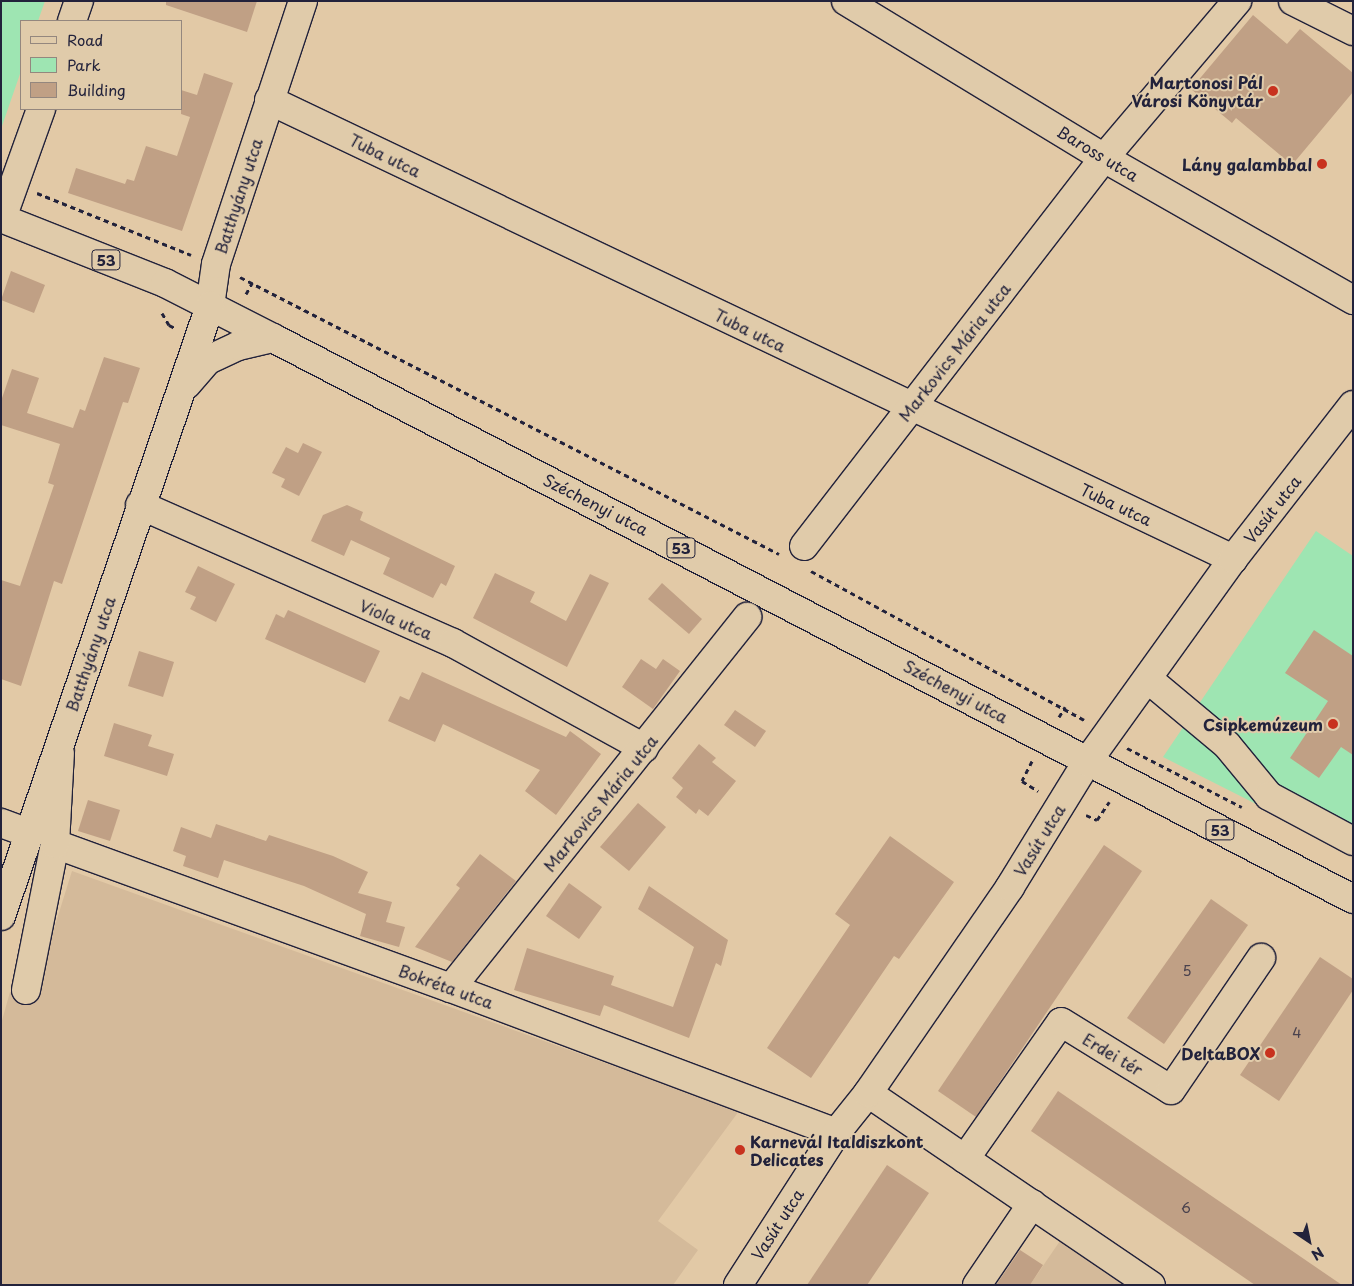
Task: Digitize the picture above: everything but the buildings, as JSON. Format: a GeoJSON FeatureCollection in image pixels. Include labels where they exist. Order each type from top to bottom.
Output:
{"type":"FeatureCollection","features":[{"type":"Feature","properties":{"kind":"street"},"geometry":{"type":"LineString","coordinates":[[72,20],[79,1]]}},
{"type":"Feature","properties":{"kind":"street","name":"Batthyány utca"},"geometry":{"type":"LineString","coordinates":[[1,916],[140,505],[210,306],[216,264],[268,100],[303,1]]}},
{"type":"Feature","properties":{"kind":"street","name":"Baross utca"},"geometry":{"type":"LineString","coordinates":[[846,1],[1104,158],[1353,300]]}},
{"type":"Feature","properties":{"kind":"street","name":"Markovics Mária utca"},"geometry":{"type":"LineString","coordinates":[[796,556],[1104,158],[1237,1]]}},
{"type":"Feature","properties":{"kind":"street"},"geometry":{"type":"LineString","coordinates":[[1293,1],[1353,31]]}},
{"type":"Feature","properties":{"kind":"street","name":"Tuba utca"},"geometry":{"type":"LineString","coordinates":[[268,100],[912,408],[1233,559]]}},
{"type":"Feature","properties":{"kind":"street"},"geometry":{"type":"LineString","coordinates":[[2,218],[42,110]]}},
{"type":"Feature","properties":{"kind":"street","name":"53"},"geometry":{"type":"LineString","coordinates":[[2,218],[165,283],[210,306]]}},
{"type":"Feature","properties":{"kind":"street","name":"Széchenyi utca"},"geometry":{"type":"LineString","coordinates":[[210,306],[776,597],[1087,762]]}},
{"type":"Feature","properties":{"kind":"street","name":"Batthyány utca"},"geometry":{"type":"LineString","coordinates":[[180,392],[208,360],[238,346],[273,338]]}},
{"type":"Feature","properties":{"kind":"street","name":"Vasút utca"},"geometry":{"type":"LineString","coordinates":[[738,1285],[836,1132],[868,1093],[1010,887],[1087,762],[1233,559],[1353,405]]}},
{"type":"Feature","properties":{"kind":"street","name":"Viola utca"},"geometry":{"type":"LineString","coordinates":[[140,505],[453,643],[644,748]]}},
{"type":"Feature","properties":{"kind":"street","name":"Markovics Mária utca"},"geometry":{"type":"LineString","coordinates":[[451,988],[747,617]]}},
{"type":"Feature","properties":{"kind":"street"},"geometry":{"type":"LineString","coordinates":[[1148,679],[1227,745],[1269,796],[1353,841]]}},
{"type":"Feature","properties":{"kind":"street"},"geometry":{"type":"LineString","coordinates":[[26,990],[55,844],[60,744]]}},
{"type":"Feature","properties":{"kind":"street","name":"53"},"geometry":{"type":"LineString","coordinates":[[1087,762],[1353,899]]}},
{"type":"Feature","properties":{"kind":"street"},"geometry":{"type":"LineString","coordinates":[[2,825],[29,833]]}},
{"type":"Feature","properties":{"kind":"street","name":"Bokréta utca"},"geometry":{"type":"LineString","coordinates":[[55,844],[451,988],[836,1132]]}},
{"type":"Feature","properties":{"kind":"street","name":"Erdei tér"},"geometry":{"type":"LineString","coordinates":[[965,1159],[1060,1022],[1172,1090],[1261,958]]}},
{"type":"Feature","properties":{"kind":"street"},"geometry":{"type":"LineString","coordinates":[[868,1093],[1151,1285]]}},
{"type":"Feature","properties":{"kind":"street"},"geometry":{"type":"LineString","coordinates":[[977,1285],[1032,1204]]}},
{"type":"Feature","properties":{"kind":"path"},"geometry":{"type":"LineString","coordinates":[[15,184],[216,264],[796,556],[1065,707],[1107,735],[1246,809]]}},
{"type":"Feature","properties":{"kind":"shaded area"},"geometry":{"type":"Polygon","coordinates":[[[72,871],[739,1111],[658,1221],[698,1250],[673,1285],[1,1285],[1,1024],[10,992],[33,996],[72,871]]]}},
{"type":"Feature","properties":{"kind":"shaded area"},"geometry":{"type":"Polygon","coordinates":[[[1062,1238],[1132,1285],[1030,1285],[1062,1238]]]}},
{"type":"Feature","properties":{"kind":"green space"},"geometry":{"type":"Polygon","coordinates":[[[1,1],[45,1],[38,20],[20,20],[20,74],[1,129],[1,1]]]}},
{"type":"Feature","properties":{"kind":"green space"},"geometry":{"type":"Polygon","coordinates":[[[1316,531],[1353,556],[1353,853],[1163,757],[1316,531]]]}},
{"type":"Feature","properties":{"kind":"place","name":"Martonosi Pál Városi Könyvtár"},"geometry":{"type":"Point","coordinates":[1273,91]}},
{"type":"Feature","properties":{"kind":"place","name":"Lány galambbal"},"geometry":{"type":"Point","coordinates":[1322,164]}},
{"type":"Feature","properties":{"kind":"place","name":"Csipkemúzeum"},"geometry":{"type":"Point","coordinates":[1333,724]}},
{"type":"Feature","properties":{"kind":"place","name":"DeltaBOX"},"geometry":{"type":"Point","coordinates":[1270,1053]}},
{"type":"Feature","properties":{"kind":"place","name":"Karnevál Italdiszkont Delicates"},"geometry":{"type":"Point","coordinates":[740,1150]}}]}
